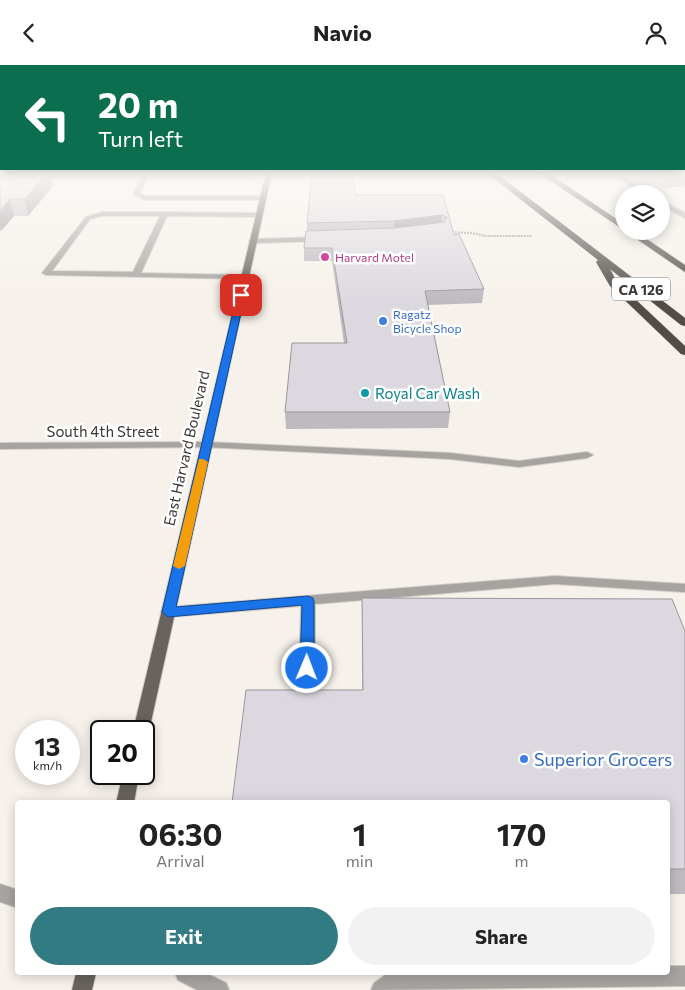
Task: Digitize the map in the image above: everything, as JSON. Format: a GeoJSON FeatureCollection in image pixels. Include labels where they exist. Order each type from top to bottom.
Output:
{"type":"FeatureCollection","features":[{"type":"Feature","properties":{"kind":"highway","name":"CA 126"},"geometry":{"type":"LineString","coordinates":[[546,216],[685,323]]}},
{"type":"Feature","properties":{"kind":"highway","name":"CA 126"},"geometry":{"type":"LineString","coordinates":[[642,240],[685,269]]}},
{"type":"Feature","properties":{"kind":"highway"},"geometry":{"type":"LineString","coordinates":[[596,255],[613,284],[685,352]]}},
{"type":"Feature","properties":{"kind":"main road","name":"East Harvard Boulevard"},"geometry":{"type":"LineString","coordinates":[[143,720],[259,216]]}},
{"type":"Feature","properties":{"kind":"main road"},"geometry":{"type":"LineString","coordinates":[[126,800],[129,785]]}},
{"type":"Feature","properties":{"kind":"main road"},"geometry":{"type":"LineString","coordinates":[[82,990],[86,975]]}},
{"type":"Feature","properties":{"kind":"street"},"geometry":{"type":"LineString","coordinates":[[94,216],[88,218],[46,273],[245,277]]}},
{"type":"Feature","properties":{"kind":"street"},"geometry":{"type":"LineString","coordinates":[[136,275],[164,216]]}},
{"type":"Feature","properties":{"kind":"street"},"geometry":{"type":"LineString","coordinates":[[252,241],[330,239]]}},
{"type":"Feature","properties":{"kind":"street","name":"South 4th Street"},"geometry":{"type":"LineString","coordinates":[[0,446],[207,445],[450,456],[519,464],[588,455]]}},
{"type":"Feature","properties":{"kind":"street"},"geometry":{"type":"LineString","coordinates":[[168,612],[555,580],[685,588]]}},
{"type":"Feature","properties":{"kind":"street"},"geometry":{"type":"LineString","coordinates":[[307,685],[308,601]]}},
{"type":"Feature","properties":{"kind":"street"},"geometry":{"type":"LineString","coordinates":[[0,893],[15,898]]}},
{"type":"Feature","properties":{"kind":"street"},"geometry":{"type":"LineString","coordinates":[[189,975],[218,990]]}},
{"type":"Feature","properties":{"kind":"street"},"geometry":{"type":"LineString","coordinates":[[388,981],[685,976]]}},
{"type":"Feature","properties":{"kind":"path"},"geometry":{"type":"LineString","coordinates":[[441,231],[472,233],[485,236],[532,236]]}},
{"type":"Feature","properties":{"kind":"building"},"geometry":{"type":"Polygon","coordinates":[[[308,216],[433,216],[394,221],[307,223],[308,216]]]}},
{"type":"Feature","properties":{"kind":"building"},"geometry":{"type":"Polygon","coordinates":[[[445,216],[449,216],[454,235],[459,234],[484,289],[425,291],[450,412],[285,412],[292,343],[347,343],[332,248],[304,248],[306,231],[395,228],[445,222],[447,217],[445,216]]]}},
{"type":"Feature","properties":{"kind":"building","name":"Superior Grocers"},"geometry":{"type":"Polygon","coordinates":[[[362,598],[672,599],[685,631],[685,869],[670,869],[670,800],[232,800],[246,690],[363,690],[362,598]]]}},
{"type":"Feature","properties":{"kind":"slow traffic"},"geometry":{"type":"LineString","coordinates":[[179,566],[203,462]]}},
{"type":"Feature","properties":{"kind":"place","name":"Harvard Motel"},"geometry":{"type":"Point","coordinates":[325,257]}},
{"type":"Feature","properties":{"kind":"place","name":"Ragatz Bicycle Shop"},"geometry":{"type":"Point","coordinates":[383,321]}},
{"type":"Feature","properties":{"kind":"place","name":"Royal Car Wash"},"geometry":{"type":"Point","coordinates":[365,393]}},
{"type":"Feature","properties":{"kind":"place","name":"Superior Grocers"},"geometry":{"type":"Point","coordinates":[524,759]}},
{"type":"Feature","properties":{"kind":"route"},"geometry":{"type":"LineString","coordinates":[[241,295],[168,612],[308,601],[307,668]]}}]}
